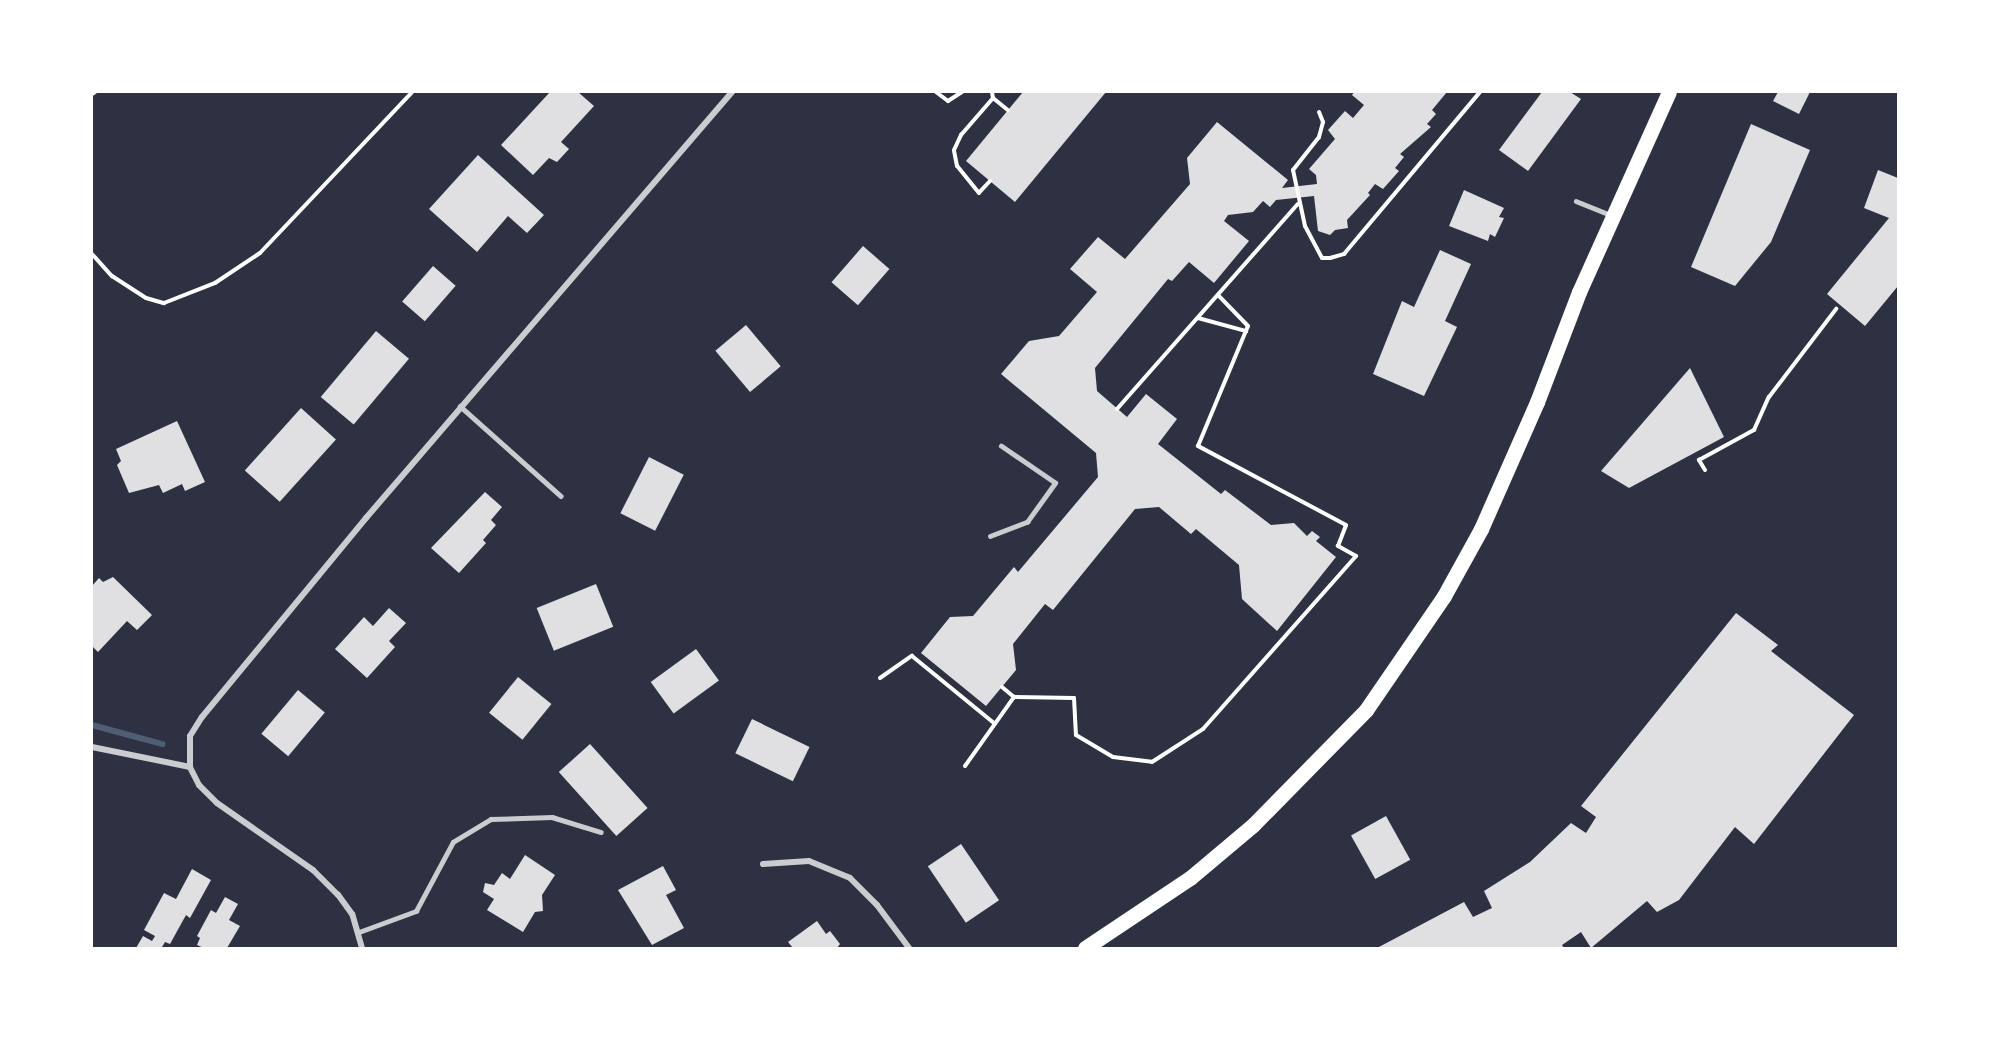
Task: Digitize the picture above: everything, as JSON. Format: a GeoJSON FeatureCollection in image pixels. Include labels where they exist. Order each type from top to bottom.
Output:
{"type":"FeatureCollection","features":[{"type":"Feature","properties":{"kind":"main road"},"geometry":{"type":"LineString","coordinates":[[1085,948],[1190,878],[1253,825],[1366,710],[1444,596],[1481,529],[1612,216],[1669,92]]}},
{"type":"Feature","properties":{"kind":"street"},"geometry":{"type":"LineString","coordinates":[[362,948],[352,914],[330,887],[284,848],[217,803],[199,785],[190,767],[188,744],[202,717],[460,406],[732,92]]}},
{"type":"Feature","properties":{"kind":"street"},"geometry":{"type":"LineString","coordinates":[[92,747],[190,767]]}},
{"type":"Feature","properties":{"kind":"street"},"geometry":{"type":"LineString","coordinates":[[763,864],[808,861],[850,878],[877,905],[909,948]]}},
{"type":"Feature","properties":{"kind":"lane"},"geometry":{"type":"LineString","coordinates":[[1576,201],[1612,216]]}},
{"type":"Feature","properties":{"kind":"lane"},"geometry":{"type":"LineString","coordinates":[[460,406],[561,496]]}},
{"type":"Feature","properties":{"kind":"lane"},"geometry":{"type":"LineString","coordinates":[[990,536],[1027,522],[1055,483],[1001,446]]}},
{"type":"Feature","properties":{"kind":"lane"},"geometry":{"type":"LineString","coordinates":[[358,932],[416,911],[453,842],[491,819],[552,817],[601,832]]}},
{"type":"Feature","properties":{"kind":"path"},"geometry":{"type":"LineString","coordinates":[[92,254],[112,276],[146,298],[164,303],[214,283],[260,253],[412,92]]}},
{"type":"Feature","properties":{"kind":"path"},"geometry":{"type":"LineString","coordinates":[[936,92],[948,101],[962,92]]}},
{"type":"Feature","properties":{"kind":"path"},"geometry":{"type":"LineString","coordinates":[[992,92],[993,98],[1008,110]]}},
{"type":"Feature","properties":{"kind":"path"},"geometry":{"type":"LineString","coordinates":[[1319,112],[1323,122],[1319,137],[1293,170],[1299,204],[1322,258],[1344,254],[1480,92]]}},
{"type":"Feature","properties":{"kind":"path"},"geometry":{"type":"LineString","coordinates":[[990,181],[979,193],[957,166],[954,150],[961,135],[993,98]]}},
{"type":"Feature","properties":{"kind":"path"},"geometry":{"type":"LineString","coordinates":[[1118,409],[1299,204]]}},
{"type":"Feature","properties":{"kind":"path"},"geometry":{"type":"LineString","coordinates":[[1002,687],[1014,697],[1074,698],[1076,735],[1113,757],[1152,762],[1203,729],[1356,556],[1338,546],[1346,525],[1197,446],[1248,326],[1218,295]]}},
{"type":"Feature","properties":{"kind":"path"},"geometry":{"type":"LineString","coordinates":[[1704,470],[1699,460],[1754,430],[1768,397],[1836,309]]}},
{"type":"Feature","properties":{"kind":"path"},"geometry":{"type":"LineString","coordinates":[[1198,318],[1245,331]]}},
{"type":"Feature","properties":{"kind":"path"},"geometry":{"type":"LineString","coordinates":[[880,678],[912,656],[995,724]]}},
{"type":"Feature","properties":{"kind":"path"},"geometry":{"type":"LineString","coordinates":[[965,766],[1014,697]]}},
{"type":"Feature","properties":{"kind":"building"},"geometry":{"type":"Polygon","coordinates":[[[550,92],[578,92],[594,106],[561,142],[569,149],[557,162],[549,158],[533,175],[501,145],[550,92]]]}},
{"type":"Feature","properties":{"kind":"building"},"geometry":{"type":"Polygon","coordinates":[[[1023,92],[1106,92],[1015,202],[966,161],[1023,92]]]}},
{"type":"Feature","properties":{"kind":"building"},"geometry":{"type":"Polygon","coordinates":[[[1354,92],[1447,92],[1432,110],[1436,114],[1427,124],[1431,127],[1400,154],[1404,157],[1395,168],[1399,171],[1383,189],[1375,184],[1368,193],[1370,195],[1347,220],[1348,228],[1335,230],[1330,235],[1318,231],[1314,196],[1276,200],[1270,207],[1263,201],[1253,212],[1228,215],[1224,221],[1249,241],[1214,283],[1189,262],[1172,281],[1168,279],[1095,368],[1097,391],[1127,417],[1146,394],[1177,419],[1158,444],[1221,494],[1225,490],[1271,525],[1294,523],[1307,536],[1312,531],[1320,537],[1316,541],[1336,557],[1277,631],[1242,599],[1239,565],[1196,529],[1191,534],[1159,507],[1135,509],[1053,610],[1045,604],[1013,644],[1016,670],[986,706],[921,653],[950,617],[973,616],[1014,567],[1018,572],[1098,477],[1096,453],[1001,374],[1029,341],[1059,336],[1097,292],[1070,269],[1098,237],[1125,259],[1190,184],[1187,158],[1217,122],[1288,180],[1282,188],[1317,184],[1316,175],[1309,169],[1335,139],[1328,130],[1345,111],[1353,118],[1364,105],[1352,95],[1354,92]]]}},
{"type":"Feature","properties":{"kind":"building"},"geometry":{"type":"Polygon","coordinates":[[[1542,92],[1570,92],[1581,99],[1528,171],[1499,150],[1542,92]]]}},
{"type":"Feature","properties":{"kind":"building"},"geometry":{"type":"Polygon","coordinates":[[[1778,92],[1810,92],[1799,114],[1773,101],[1778,92]]]}},
{"type":"Feature","properties":{"kind":"building"},"geometry":{"type":"Polygon","coordinates":[[[1751,124],[1810,150],[1771,242],[1735,286],[1691,267],[1751,124]]]}},
{"type":"Feature","properties":{"kind":"building"},"geometry":{"type":"Polygon","coordinates":[[[478,155],[544,215],[527,233],[508,216],[477,252],[429,209],[478,155]]]}},
{"type":"Feature","properties":{"kind":"building"},"geometry":{"type":"Polygon","coordinates":[[[1878,170],[1898,178],[1898,286],[1865,326],[1827,294],[1889,218],[1864,208],[1878,170]]]}},
{"type":"Feature","properties":{"kind":"building"},"geometry":{"type":"Polygon","coordinates":[[[1464,190],[1504,208],[1499,217],[1504,218],[1495,237],[1490,234],[1488,241],[1449,226],[1464,190]]]}},
{"type":"Feature","properties":{"kind":"building"},"geometry":{"type":"Polygon","coordinates":[[[863,246],[889,269],[858,305],[832,282],[863,246]]]}},
{"type":"Feature","properties":{"kind":"building"},"geometry":{"type":"Polygon","coordinates":[[[1440,250],[1471,264],[1445,321],[1457,327],[1424,396],[1373,374],[1402,301],[1414,307],[1440,250]]]}},
{"type":"Feature","properties":{"kind":"building"},"geometry":{"type":"Polygon","coordinates":[[[433,266],[456,286],[425,321],[402,301],[433,266]]]}},
{"type":"Feature","properties":{"kind":"building"},"geometry":{"type":"Polygon","coordinates":[[[746,325],[781,366],[750,392],[715,351],[746,325]]]}},
{"type":"Feature","properties":{"kind":"building"},"geometry":{"type":"Polygon","coordinates":[[[376,331],[409,359],[354,425],[321,397],[376,331]]]}},
{"type":"Feature","properties":{"kind":"building"},"geometry":{"type":"Polygon","coordinates":[[[1690,368],[1724,437],[1629,488],[1601,471],[1690,368]]]}},
{"type":"Feature","properties":{"kind":"building"},"geometry":{"type":"Polygon","coordinates":[[[301,408],[336,439],[280,502],[245,470],[301,408]]]}},
{"type":"Feature","properties":{"kind":"building"},"geometry":{"type":"Polygon","coordinates":[[[177,421],[205,482],[185,491],[182,484],[163,493],[159,485],[129,493],[117,465],[121,461],[116,449],[177,421]]]}},
{"type":"Feature","properties":{"kind":"building"},"geometry":{"type":"Polygon","coordinates":[[[649,457],[684,475],[655,531],[620,513],[649,457]]]}},
{"type":"Feature","properties":{"kind":"building"},"geometry":{"type":"Polygon","coordinates":[[[485,492],[502,507],[491,520],[496,525],[483,540],[486,543],[459,573],[431,548],[485,492]]]}},
{"type":"Feature","properties":{"kind":"building"},"geometry":{"type":"Polygon","coordinates":[[[113,577],[152,615],[137,630],[127,621],[98,652],[92,646],[92,586],[99,578],[103,582],[113,577]]]}},
{"type":"Feature","properties":{"kind":"building"},"geometry":{"type":"Polygon","coordinates":[[[596,584],[613,627],[554,651],[537,608],[596,584]]]}},
{"type":"Feature","properties":{"kind":"building"},"geometry":{"type":"Polygon","coordinates":[[[389,608],[406,623],[389,641],[395,647],[367,678],[335,649],[364,617],[373,626],[389,608]]]}},
{"type":"Feature","properties":{"kind":"building"},"geometry":{"type":"Polygon","coordinates":[[[1736,613],[1778,645],[1771,651],[1854,715],[1754,844],[1735,827],[1679,900],[1657,912],[1647,901],[1591,948],[1581,932],[1562,945],[1564,948],[1377,948],[1464,902],[1473,917],[1492,908],[1484,891],[1530,862],[1571,823],[1586,833],[1596,817],[1581,806],[1736,613]]]}},
{"type":"Feature","properties":{"kind":"building"},"geometry":{"type":"Polygon","coordinates":[[[696,649],[719,681],[674,713],[651,682],[696,649]]]}},
{"type":"Feature","properties":{"kind":"building"},"geometry":{"type":"Polygon","coordinates":[[[518,677],[551,704],[522,740],[489,713],[518,677]]]}},
{"type":"Feature","properties":{"kind":"building"},"geometry":{"type":"Polygon","coordinates":[[[298,690],[325,712],[288,756],[261,734],[298,690]]]}},
{"type":"Feature","properties":{"kind":"building"},"geometry":{"type":"Polygon","coordinates":[[[752,719],[810,747],[793,781],[735,753],[752,719]]]}},
{"type":"Feature","properties":{"kind":"building"},"geometry":{"type":"Polygon","coordinates":[[[590,744],[648,808],[616,836],[559,772],[590,744]]]}},
{"type":"Feature","properties":{"kind":"building"},"geometry":{"type":"Polygon","coordinates":[[[1386,816],[1410,860],[1375,879],[1351,835],[1386,816]]]}},
{"type":"Feature","properties":{"kind":"building"},"geometry":{"type":"Polygon","coordinates":[[[961,844],[999,900],[966,923],[928,866],[961,844]]]}},
{"type":"Feature","properties":{"kind":"building"},"geometry":{"type":"Polygon","coordinates":[[[525,855],[555,875],[542,895],[543,911],[535,912],[523,932],[487,910],[494,899],[483,892],[485,883],[494,885],[502,873],[510,879],[525,855]]]}},
{"type":"Feature","properties":{"kind":"building"},"geometry":{"type":"Polygon","coordinates":[[[663,866],[676,890],[666,895],[684,928],[652,945],[618,890],[663,866]]]}},
{"type":"Feature","properties":{"kind":"building"},"geometry":{"type":"Polygon","coordinates":[[[192,869],[211,880],[190,918],[186,915],[170,944],[165,942],[162,947],[166,948],[136,948],[143,936],[152,941],[155,936],[144,930],[164,893],[176,899],[192,869]]]}},
{"type":"Feature","properties":{"kind":"building"},"geometry":{"type":"Polygon","coordinates":[[[225,897],[238,904],[229,920],[240,926],[227,948],[204,948],[197,945],[200,938],[197,936],[211,910],[216,913],[225,897]]]}},
{"type":"Feature","properties":{"kind":"building"},"geometry":{"type":"Polygon","coordinates":[[[817,921],[826,934],[830,931],[840,944],[837,948],[793,948],[788,942],[817,921]]]}},
{"type":"Feature","properties":{"kind":"waterway"},"geometry":{"type":"LineString","coordinates":[[92,725],[162,744]]}}]}
